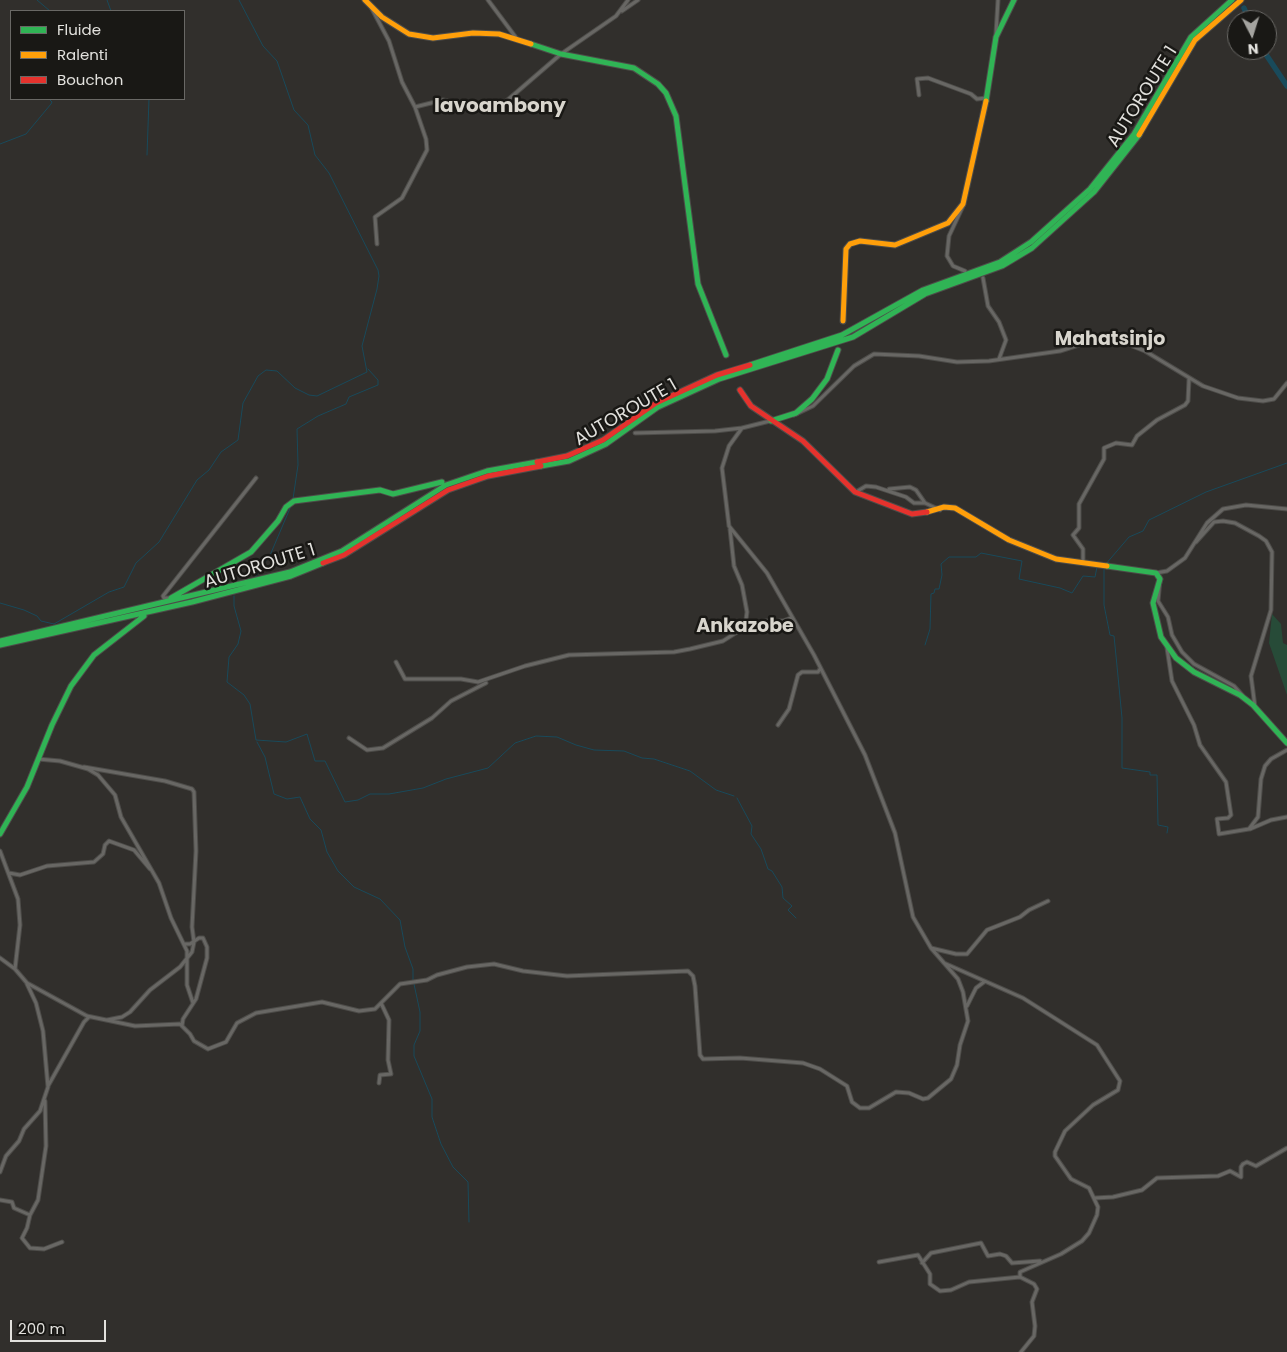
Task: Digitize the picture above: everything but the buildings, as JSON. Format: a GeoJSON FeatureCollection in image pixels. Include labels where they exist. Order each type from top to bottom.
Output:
{"type":"FeatureCollection","features":[{"type":"Feature","properties":{"kind":"main road"},"geometry":{"type":"LineString","coordinates":[[843,321],[846,249],[850,244],[860,241],[895,245],[948,223],[963,204],[987,98],[996,37],[1014,0]]}},
{"type":"Feature","properties":{"kind":"main road","name":"AUTOROUTE 1"},"geometry":{"type":"LineString","coordinates":[[0,641],[191,598],[290,572],[342,551],[446,485],[487,471],[567,456],[604,440],[656,403],[717,375],[842,335],[923,290],[1000,262],[1032,242],[1090,189],[1134,134],[1191,38],[1232,0]]}},
{"type":"Feature","properties":{"kind":"main road","name":"AUTOROUTE 1"},"geometry":{"type":"LineString","coordinates":[[0,646],[192,602],[291,576],[344,555],[448,490],[488,476],[569,460],[606,444],[658,407],[710,383],[853,337],[925,294],[1002,266],[1032,248],[1094,192],[1138,136],[1195,40],[1241,0]]}},
{"type":"Feature","properties":{"kind":"main road"},"geometry":{"type":"LineString","coordinates":[[368,2],[382,16],[409,34],[433,38],[489,32],[561,54],[634,68],[648,75],[666,93],[676,116],[698,284],[726,355]]}},
{"type":"Feature","properties":{"kind":"main road"},"geometry":{"type":"LineString","coordinates":[[770,420],[796,413],[820,390],[827,380],[838,350]]}},
{"type":"Feature","properties":{"kind":"main road"},"geometry":{"type":"LineString","coordinates":[[740,390],[751,406],[803,441],[855,492],[912,514],[944,508],[955,508],[1024,546],[1056,560],[1156,572],[1160,579],[1153,603],[1161,637],[1176,658],[1194,672],[1223,685],[1245,698],[1287,743]]}},
{"type":"Feature","properties":{"kind":"main road"},"geometry":{"type":"LineString","coordinates":[[171,598],[251,552],[278,521],[286,506],[294,501],[380,490],[393,494],[442,482]]}},
{"type":"Feature","properties":{"kind":"main road"},"geometry":{"type":"LineString","coordinates":[[0,834],[27,786],[61,705],[82,670],[94,655],[144,616]]}},
{"type":"Feature","properties":{"kind":"street"},"geometry":{"type":"LineString","coordinates":[[488,0],[517,39]]}},
{"type":"Feature","properties":{"kind":"street"},"geometry":{"type":"LineString","coordinates":[[621,11],[628,0]]}},
{"type":"Feature","properties":{"kind":"street"},"geometry":{"type":"LineString","coordinates":[[415,107],[443,100],[491,109],[503,104],[561,54],[638,0]]}},
{"type":"Feature","properties":{"kind":"street"},"geometry":{"type":"LineString","coordinates":[[996,37],[998,0]]}},
{"type":"Feature","properties":{"kind":"street"},"geometry":{"type":"LineString","coordinates":[[368,2],[389,41],[402,82],[415,107],[426,139],[427,150],[402,198],[375,217],[376,244]]}},
{"type":"Feature","properties":{"kind":"street"},"geometry":{"type":"LineString","coordinates":[[919,95],[917,79],[928,78],[971,94],[977,99],[987,98]]}},
{"type":"Feature","properties":{"kind":"street"},"geometry":{"type":"LineString","coordinates":[[963,204],[949,236],[947,256],[953,266],[965,271]]}},
{"type":"Feature","properties":{"kind":"street"},"geometry":{"type":"LineString","coordinates":[[983,278],[988,306],[999,322],[1006,340],[999,359]]}},
{"type":"Feature","properties":{"kind":"street"},"geometry":{"type":"LineString","coordinates":[[786,416],[800,414],[813,406],[854,366],[874,354],[919,356],[956,362],[1030,357],[1060,351],[1107,336],[1146,351],[1214,391],[1250,401],[1274,399],[1287,383]]}},
{"type":"Feature","properties":{"kind":"street"},"geometry":{"type":"LineString","coordinates":[[1083,563],[1083,549],[1073,535],[1079,528],[1079,504],[1104,460],[1104,448],[1116,444],[1132,445],[1138,436],[1157,420],[1185,405],[1188,401],[1189,378]]}},
{"type":"Feature","properties":{"kind":"street"},"geometry":{"type":"LineString","coordinates":[[635,433],[715,431],[742,428],[770,420]]}},
{"type":"Feature","properties":{"kind":"street"},"geometry":{"type":"LineString","coordinates":[[742,428],[729,446],[722,468],[729,526],[732,535],[734,566],[747,612],[745,627]]}},
{"type":"Feature","properties":{"kind":"street"},"geometry":{"type":"LineString","coordinates":[[171,598],[164,598],[163,596],[256,478]]}},
{"type":"Feature","properties":{"kind":"street"},"geometry":{"type":"LineString","coordinates":[[855,492],[866,486],[886,490],[906,497],[914,503],[925,503],[940,510]]}},
{"type":"Feature","properties":{"kind":"street"},"geometry":{"type":"LineString","coordinates":[[886,490],[910,487],[916,490],[925,503]]}},
{"type":"Feature","properties":{"kind":"street"},"geometry":{"type":"LineString","coordinates":[[1156,572],[1167,571],[1185,558],[1207,523],[1223,509],[1246,505],[1287,509]]}},
{"type":"Feature","properties":{"kind":"street"},"geometry":{"type":"LineString","coordinates":[[1196,542],[1214,522],[1223,521],[1235,523],[1259,536],[1266,541],[1272,552],[1271,610],[1251,676],[1255,708]]}},
{"type":"Feature","properties":{"kind":"street"},"geometry":{"type":"LineString","coordinates":[[27,983],[90,1017],[135,1026],[162,1023],[180,1024],[194,1041],[208,1049],[226,1042],[234,1027],[242,1019],[263,1011],[322,1002],[366,1011],[375,1009],[400,984],[427,980],[437,975],[467,967],[492,964],[534,973],[567,976],[688,971],[693,976],[695,986],[701,1058],[740,1058],[803,1063],[820,1069],[848,1086],[855,1106],[866,1109],[896,1092],[909,1093],[923,1099],[928,1098],[951,1079],[957,1065],[960,1045],[968,1021],[967,1006],[958,979],[931,948],[912,917],[903,861],[892,820],[865,755],[767,573],[729,526]]}},
{"type":"Feature","properties":{"kind":"street"},"geometry":{"type":"LineString","coordinates":[[1160,579],[1158,601],[1168,617],[1172,636],[1182,652],[1194,664],[1234,686],[1245,698]]}},
{"type":"Feature","properties":{"kind":"street"},"geometry":{"type":"LineString","coordinates":[[396,662],[405,679],[461,679],[478,682],[525,666],[569,655],[674,652],[690,649],[723,641],[745,627],[750,628],[763,621],[783,621],[791,618]]}},
{"type":"Feature","properties":{"kind":"street"},"geometry":{"type":"LineString","coordinates":[[1167,645],[1172,681],[1194,725],[1200,745],[1226,782],[1231,815],[1228,818],[1217,820],[1219,834],[1249,829],[1271,820],[1287,817]]}},
{"type":"Feature","properties":{"kind":"street"},"geometry":{"type":"LineString","coordinates":[[778,726],[789,710],[798,675],[802,672],[818,672],[820,669]]}},
{"type":"Feature","properties":{"kind":"street"},"geometry":{"type":"LineString","coordinates":[[348,738],[367,750],[383,748],[432,718],[451,701],[487,680]]}},
{"type":"Feature","properties":{"kind":"street"},"geometry":{"type":"LineString","coordinates":[[1249,829],[1258,817],[1261,780],[1265,766],[1272,759],[1287,750]]}},
{"type":"Feature","properties":{"kind":"street"},"geometry":{"type":"LineString","coordinates":[[38,759],[60,760],[84,767],[165,781],[192,789],[196,851],[192,927],[194,942],[188,959],[186,985],[193,1003]]}},
{"type":"Feature","properties":{"kind":"street"},"geometry":{"type":"LineString","coordinates":[[84,767],[98,775],[114,795],[121,817],[152,871],[184,944],[188,959]]}},
{"type":"Feature","properties":{"kind":"street"},"geometry":{"type":"LineString","coordinates":[[9,873],[20,874],[47,866],[94,862],[102,854],[105,845],[109,841],[134,850],[152,871]]}},
{"type":"Feature","properties":{"kind":"street"},"geometry":{"type":"LineString","coordinates":[[0,851],[18,899],[20,925],[14,969]]}},
{"type":"Feature","properties":{"kind":"street"},"geometry":{"type":"LineString","coordinates":[[931,948],[956,954],[967,954],[987,930],[1020,917],[1029,910],[1048,901]]}},
{"type":"Feature","properties":{"kind":"street"},"geometry":{"type":"LineString","coordinates":[[182,1026],[183,1019],[193,1003],[204,974],[207,958],[205,940],[199,938],[194,942],[184,944]]}},
{"type":"Feature","properties":{"kind":"street"},"geometry":{"type":"LineString","coordinates":[[0,958],[27,983],[36,1003],[43,1031],[48,1086]]}},
{"type":"Feature","properties":{"kind":"street"},"geometry":{"type":"LineString","coordinates":[[106,1020],[122,1017],[130,1012],[150,990],[188,959]]}},
{"type":"Feature","properties":{"kind":"street"},"geometry":{"type":"LineString","coordinates":[[943,962],[1023,998],[1097,1045],[1120,1081],[1118,1090],[1093,1105],[1065,1131],[1055,1152],[1071,1179],[1089,1188],[1095,1198],[1098,1207],[1097,1215],[1089,1233],[1071,1248],[1020,1272],[1020,1277]]}},
{"type":"Feature","properties":{"kind":"street"},"geometry":{"type":"LineString","coordinates":[[967,1006],[976,988],[984,981]]}},
{"type":"Feature","properties":{"kind":"street"},"geometry":{"type":"LineString","coordinates":[[379,1083],[380,1075],[391,1074],[388,1060],[389,1020],[381,1002]]}},
{"type":"Feature","properties":{"kind":"street"},"geometry":{"type":"LineString","coordinates":[[0,1172],[6,1156],[19,1141],[24,1129],[40,1112],[48,1086],[84,1022],[90,1017]]}},
{"type":"Feature","properties":{"kind":"street"},"geometry":{"type":"LineString","coordinates":[[44,1098],[46,1146],[38,1200],[30,1215],[22,1238],[26,1245],[36,1250],[50,1248],[62,1242]]}},
{"type":"Feature","properties":{"kind":"street"},"geometry":{"type":"LineString","coordinates":[[1095,1198],[1113,1197],[1142,1190],[1156,1178],[1218,1176],[1230,1171],[1241,1177],[1241,1167],[1243,1164],[1247,1162],[1256,1166],[1287,1148]]}},
{"type":"Feature","properties":{"kind":"street"},"geometry":{"type":"LineString","coordinates":[[0,1200],[12,1202],[14,1208],[30,1215]]}},
{"type":"Feature","properties":{"kind":"street"},"geometry":{"type":"LineString","coordinates":[[922,1263],[931,1253],[981,1243],[988,1256],[1000,1254],[1006,1256],[1012,1263],[1043,1261]]}},
{"type":"Feature","properties":{"kind":"street"},"geometry":{"type":"LineString","coordinates":[[879,1262],[918,1255],[930,1274],[930,1284],[940,1291],[951,1290],[969,1282],[1020,1277],[1034,1284],[1036,1289],[1032,1302],[1035,1326],[1034,1336],[1020,1352]]}},
{"type":"Feature","properties":{"kind":"green space"},"geometry":{"type":"Polygon","coordinates":[[[1272,614],[1281,624],[1283,643],[1287,645],[1287,695],[1269,643],[1272,614]]]}},
{"type":"Feature","properties":{"kind":"waterway"},"geometry":{"type":"LineString","coordinates":[[37,0],[49,10]]}},
{"type":"Feature","properties":{"kind":"waterway"},"geometry":{"type":"LineString","coordinates":[[107,0],[111,10]]}},
{"type":"Feature","properties":{"kind":"waterway"},"geometry":{"type":"LineString","coordinates":[[0,603],[24,610],[37,616],[41,621],[54,624],[109,592],[124,587],[136,563],[159,542],[197,480],[209,470],[221,452],[238,440],[243,403],[258,376],[266,370],[277,371],[295,388],[309,395],[317,396],[367,372],[362,346],[377,289],[378,270],[329,173],[315,155],[308,125],[294,110],[277,61],[263,46],[239,0]]}},
{"type":"Feature","properties":{"kind":"waterway"},"geometry":{"type":"LineString","coordinates":[[1270,60],[1287,86]]}},
{"type":"Feature","properties":{"kind":"waterway"},"geometry":{"type":"LineString","coordinates":[[0,144],[26,134],[51,104],[50,100]]}},
{"type":"Feature","properties":{"kind":"waterway"},"geometry":{"type":"LineString","coordinates":[[147,155],[149,100]]}},
{"type":"Feature","properties":{"kind":"waterway"},"geometry":{"type":"LineString","coordinates":[[293,499],[298,465],[297,429],[318,416],[346,404],[349,397],[378,385],[378,380],[368,369]]}},
{"type":"Feature","properties":{"kind":"waterway"},"geometry":{"type":"LineString","coordinates":[[1105,565],[1129,537],[1143,531],[1149,520],[1206,492],[1287,463]]}},
{"type":"Feature","properties":{"kind":"waterway"},"geometry":{"type":"LineString","coordinates":[[255,578],[271,553],[291,506]]}},
{"type":"Feature","properties":{"kind":"waterway"},"geometry":{"type":"LineString","coordinates":[[925,645],[930,629],[931,594],[934,593],[935,589],[939,589],[942,575],[941,564],[949,557],[976,557],[981,553],[1022,561],[1019,579],[1060,588],[1072,593],[1083,576],[1095,577],[1097,567]]}},
{"type":"Feature","properties":{"kind":"waterway"},"geometry":{"type":"LineString","coordinates":[[1104,568],[1104,605],[1110,635],[1114,636],[1122,718],[1122,768],[1150,772],[1150,775],[1157,775],[1158,825],[1168,827],[1167,833]]}},
{"type":"Feature","properties":{"kind":"waterway"},"geometry":{"type":"LineString","coordinates":[[234,596],[234,606],[241,631],[238,644],[229,657],[227,682],[244,695],[250,704],[256,740],[286,742],[307,734],[315,761],[325,761],[345,802],[358,800],[370,794],[389,794],[423,788],[446,779],[488,768],[515,743],[536,736],[557,737],[594,750],[624,751],[642,758],[654,759],[690,771],[716,790],[734,796]]}},
{"type":"Feature","properties":{"kind":"waterway"},"geometry":{"type":"LineString","coordinates":[[257,742],[265,757],[274,794],[287,799],[300,797],[310,819],[321,830],[327,852],[338,871],[354,887],[380,899],[400,920],[405,947],[413,969],[413,980]]}},
{"type":"Feature","properties":{"kind":"waterway"},"geometry":{"type":"LineString","coordinates":[[737,798],[752,826],[751,834],[761,849],[768,869],[772,871],[782,887],[783,898],[792,906],[788,910],[796,918]]}},
{"type":"Feature","properties":{"kind":"waterway"},"geometry":{"type":"LineString","coordinates":[[414,984],[420,1012],[420,1031],[414,1045],[414,1056],[432,1099],[432,1117],[441,1144],[453,1167],[468,1182],[469,1222]]}},
{"type":"Feature","properties":{"kind":"traffic: fast"},"geometry":{"type":"LineString","coordinates":[[986,101],[996,37],[1014,0]]}},
{"type":"Feature","properties":{"kind":"traffic: fast"},"geometry":{"type":"LineString","coordinates":[[750,365],[842,335],[923,290],[1000,262],[1031,242],[1090,189],[1134,134],[1191,37],[1232,0]]}},
{"type":"Feature","properties":{"kind":"traffic: fast"},"geometry":{"type":"LineString","coordinates":[[531,44],[561,54],[634,68],[658,84],[666,93],[676,116],[698,284],[726,355]]}},
{"type":"Feature","properties":{"kind":"traffic: fast"},"geometry":{"type":"LineString","coordinates":[[541,466],[569,461],[606,444],[658,407],[719,379],[853,337],[925,294],[1002,266],[1032,248],[1094,192],[1139,135]]}},
{"type":"Feature","properties":{"kind":"traffic: fast"},"geometry":{"type":"LineString","coordinates":[[771,421],[796,413],[812,399],[827,379],[838,350]]}},
{"type":"Feature","properties":{"kind":"traffic: fast"},"geometry":{"type":"LineString","coordinates":[[0,641],[290,572],[342,551],[446,485],[487,471],[537,462]]}},
{"type":"Feature","properties":{"kind":"traffic: fast"},"geometry":{"type":"LineString","coordinates":[[171,598],[251,552],[278,521],[286,507],[294,501],[380,490],[393,494],[442,482]]}},
{"type":"Feature","properties":{"kind":"traffic: fast"},"geometry":{"type":"LineString","coordinates":[[0,645],[192,602],[291,576],[323,563]]}},
{"type":"Feature","properties":{"kind":"traffic: fast"},"geometry":{"type":"LineString","coordinates":[[1107,566],[1156,573],[1160,579],[1153,603],[1161,637],[1176,658],[1194,672],[1240,695],[1253,705],[1287,743]]}},
{"type":"Feature","properties":{"kind":"traffic: fast"},"geometry":{"type":"LineString","coordinates":[[0,834],[27,787],[52,725],[71,686],[94,655],[144,616]]}},
{"type":"Feature","properties":{"kind":"traffic: slow"},"geometry":{"type":"LineString","coordinates":[[365,0],[382,17],[409,34],[433,38],[473,33],[499,34],[531,44]]}},
{"type":"Feature","properties":{"kind":"traffic: slow"},"geometry":{"type":"LineString","coordinates":[[1139,135],[1195,40],[1241,0]]}},
{"type":"Feature","properties":{"kind":"traffic: slow"},"geometry":{"type":"LineString","coordinates":[[843,321],[846,249],[850,244],[860,241],[895,245],[948,223],[963,204],[986,101]]}},
{"type":"Feature","properties":{"kind":"traffic: slow"},"geometry":{"type":"LineString","coordinates":[[927,512],[944,507],[955,508],[1009,540],[1056,559],[1107,566]]}},
{"type":"Feature","properties":{"kind":"traffic: jam"},"geometry":{"type":"LineString","coordinates":[[537,462],[567,456],[603,440],[656,403],[717,375],[750,365]]}},
{"type":"Feature","properties":{"kind":"traffic: jam"},"geometry":{"type":"LineString","coordinates":[[740,390],[751,406],[803,441],[855,492],[912,514],[927,512]]}},
{"type":"Feature","properties":{"kind":"traffic: jam"},"geometry":{"type":"LineString","coordinates":[[323,563],[344,555],[448,490],[488,476],[541,466]]}},
{"type":"Feature","properties":{"kind":"district","name":"Iavoambony"},"geometry":{"type":"Point","coordinates":[500,107]}},
{"type":"Feature","properties":{"kind":"district","name":"Mahatsinjo"},"geometry":{"type":"Point","coordinates":[1110,340]}},
{"type":"Feature","properties":{"kind":"district","name":"Ankazobe"},"geometry":{"type":"Point","coordinates":[745,627]}}]}
